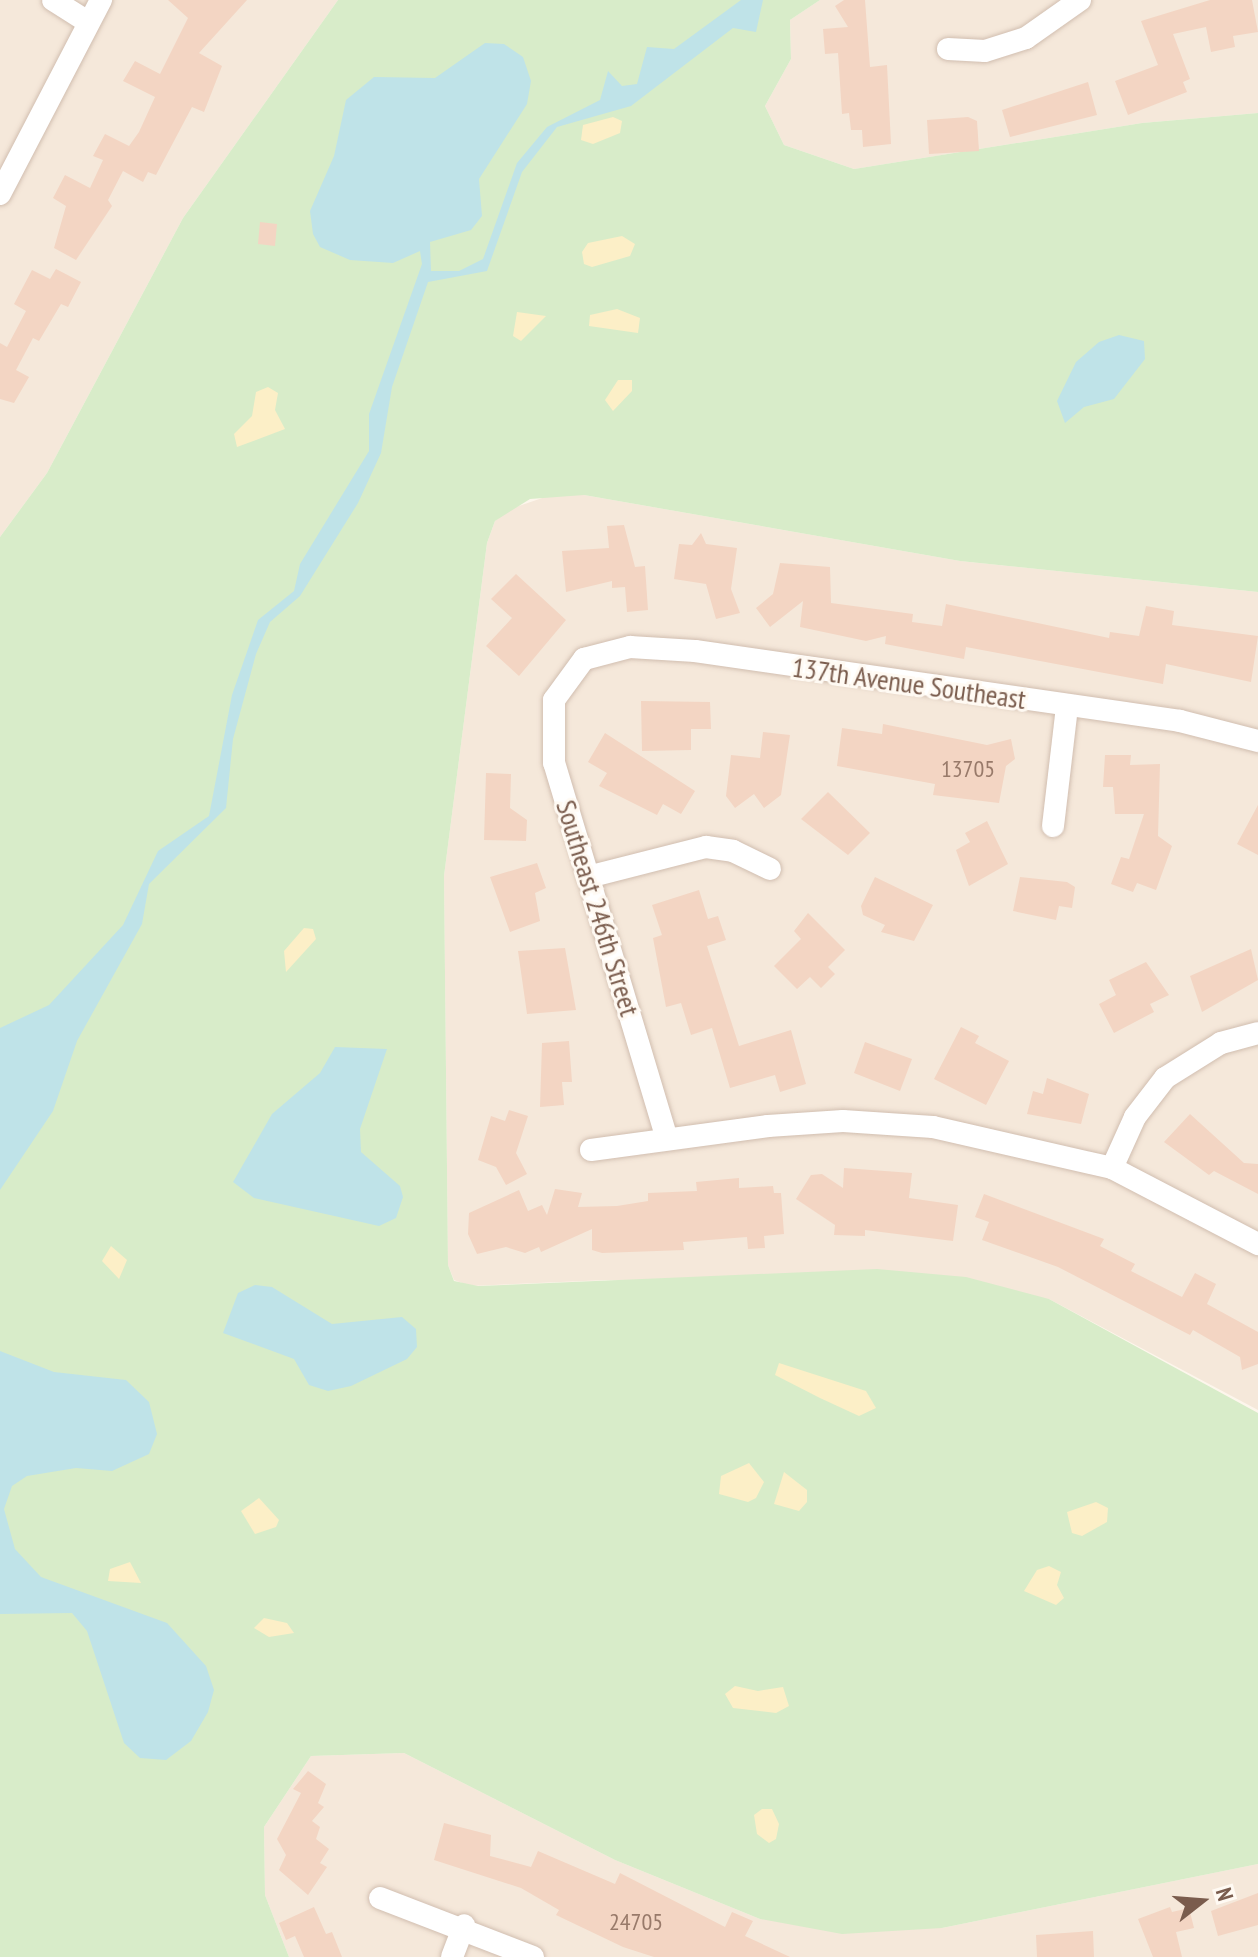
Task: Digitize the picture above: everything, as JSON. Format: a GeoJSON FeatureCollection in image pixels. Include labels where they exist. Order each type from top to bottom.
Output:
{"type":"FeatureCollection","features":[{"type":"Feature","properties":{"kind":"street"},"geometry":{"type":"LineString","coordinates":[[53,0],[88,22]]}},
{"type":"Feature","properties":{"kind":"street"},"geometry":{"type":"LineString","coordinates":[[0,194],[101,0]]}},
{"type":"Feature","properties":{"kind":"street"},"geometry":{"type":"LineString","coordinates":[[948,49],[985,51],[1026,38],[1080,0]]}},
{"type":"Feature","properties":{"kind":"street","name":"137th Avenue Southeast"},"geometry":{"type":"LineString","coordinates":[[567,677],[602,652],[659,648],[1219,728],[1258,741]]}},
{"type":"Feature","properties":{"kind":"street","name":"Southeast 246th Street"},"geometry":{"type":"LineString","coordinates":[[567,677],[554,700],[554,763],[667,1139]]}},
{"type":"Feature","properties":{"kind":"street"},"geometry":{"type":"LineString","coordinates":[[1053,826],[1067,706]]}},
{"type":"Feature","properties":{"kind":"street"},"geometry":{"type":"LineString","coordinates":[[588,877],[706,847],[733,851],[770,869]]}},
{"type":"Feature","properties":{"kind":"street"},"geometry":{"type":"LineString","coordinates":[[1112,1168],[1135,1117],[1165,1078],[1221,1043],[1258,1033]]}},
{"type":"Feature","properties":{"kind":"street"},"geometry":{"type":"LineString","coordinates":[[591,1150],[843,1121],[933,1127],[1112,1168],[1258,1244]]}},
{"type":"Feature","properties":{"kind":"street"},"geometry":{"type":"LineString","coordinates":[[380,1898],[464,1925],[533,1957]]}},
{"type":"Feature","properties":{"kind":"street"},"geometry":{"type":"LineString","coordinates":[[452,1957],[464,1925]]}},
{"type":"Feature","properties":{"kind":"shaded area"},"geometry":{"type":"Polygon","coordinates":[[[0,0],[338,0],[183,218],[47,473],[0,537],[0,0]]]}},
{"type":"Feature","properties":{"kind":"shaded area"},"geometry":{"type":"Polygon","coordinates":[[[820,0],[1258,0],[1258,113],[1142,123],[854,169],[784,145],[765,106],[791,59],[790,20],[820,0]]]}},
{"type":"Feature","properties":{"kind":"shaded area"},"geometry":{"type":"Polygon","coordinates":[[[554,494],[584,495],[960,561],[1258,592],[1258,1410],[1049,1299],[606,1280],[470,1286],[454,1280],[448,1265],[444,876],[487,543],[495,521],[510,509],[554,494]]]}},
{"type":"Feature","properties":{"kind":"shaded area"},"geometry":{"type":"Polygon","coordinates":[[[404,1753],[615,1860],[760,1919],[942,1928],[1258,1864],[1258,1957],[289,1957],[265,1895],[264,1827],[311,1756],[404,1753]]]}},
{"type":"Feature","properties":{"kind":"green space"},"geometry":{"type":"Polygon","coordinates":[[[338,0],[820,0],[790,20],[791,59],[765,106],[784,145],[854,169],[1142,123],[1258,113],[1258,592],[960,561],[584,495],[530,499],[495,521],[487,543],[444,876],[448,1265],[454,1281],[478,1286],[877,1269],[966,1277],[1049,1299],[1258,1413],[1258,1864],[942,1928],[842,1934],[760,1919],[615,1860],[404,1753],[311,1756],[264,1827],[265,1895],[289,1957],[0,1957],[0,537],[47,473],[183,218],[338,0]]]}},
{"type":"Feature","properties":{"kind":"sand"},"geometry":{"type":"Polygon","coordinates":[[[613,117],[622,121],[620,133],[593,144],[581,140],[583,125],[613,117]]]}},
{"type":"Feature","properties":{"kind":"sand"},"geometry":{"type":"Polygon","coordinates":[[[622,236],[635,244],[630,256],[592,267],[584,264],[582,252],[588,243],[622,236]]]}},
{"type":"Feature","properties":{"kind":"sand"},"geometry":{"type":"Polygon","coordinates":[[[617,309],[640,318],[638,333],[589,326],[590,315],[617,309]]]}},
{"type":"Feature","properties":{"kind":"sand"},"geometry":{"type":"Polygon","coordinates":[[[517,312],[546,316],[521,341],[513,336],[517,312]]]}},
{"type":"Feature","properties":{"kind":"sand"},"geometry":{"type":"Polygon","coordinates":[[[618,380],[632,380],[632,391],[613,411],[605,400],[618,380]]]}},
{"type":"Feature","properties":{"kind":"sand"},"geometry":{"type":"Polygon","coordinates":[[[268,387],[278,393],[275,410],[285,429],[237,447],[234,434],[252,416],[256,392],[268,387]]]}},
{"type":"Feature","properties":{"kind":"sand"},"geometry":{"type":"Polygon","coordinates":[[[304,928],[313,929],[316,939],[286,972],[284,951],[304,928]]]}},
{"type":"Feature","properties":{"kind":"sand"},"geometry":{"type":"Polygon","coordinates":[[[111,1246],[127,1260],[119,1279],[102,1261],[111,1246]]]}},
{"type":"Feature","properties":{"kind":"sand"},"geometry":{"type":"Polygon","coordinates":[[[779,1363],[866,1391],[876,1408],[859,1416],[820,1398],[775,1375],[779,1363]]]}},
{"type":"Feature","properties":{"kind":"sand"},"geometry":{"type":"Polygon","coordinates":[[[749,1463],[764,1482],[756,1498],[748,1502],[719,1494],[721,1476],[749,1463]]]}},
{"type":"Feature","properties":{"kind":"sand"},"geometry":{"type":"Polygon","coordinates":[[[784,1472],[807,1490],[807,1502],[799,1511],[774,1504],[784,1472]]]}},
{"type":"Feature","properties":{"kind":"sand"},"geometry":{"type":"Polygon","coordinates":[[[259,1498],[279,1520],[276,1527],[255,1534],[241,1511],[259,1498]]]}},
{"type":"Feature","properties":{"kind":"sand"},"geometry":{"type":"Polygon","coordinates":[[[1096,1502],[1108,1508],[1107,1522],[1082,1536],[1072,1533],[1067,1512],[1096,1502]]]}},
{"type":"Feature","properties":{"kind":"sand"},"geometry":{"type":"Polygon","coordinates":[[[130,1562],[141,1583],[108,1581],[110,1569],[130,1562]]]}},
{"type":"Feature","properties":{"kind":"sand"},"geometry":{"type":"Polygon","coordinates":[[[1049,1566],[1061,1572],[1057,1585],[1064,1598],[1056,1605],[1024,1591],[1037,1570],[1049,1566]]]}},
{"type":"Feature","properties":{"kind":"sand"},"geometry":{"type":"Polygon","coordinates":[[[264,1618],[287,1623],[294,1633],[269,1637],[254,1628],[264,1618]]]}},
{"type":"Feature","properties":{"kind":"sand"},"geometry":{"type":"Polygon","coordinates":[[[735,1686],[758,1691],[783,1687],[789,1706],[776,1713],[733,1708],[725,1694],[735,1686]]]}},
{"type":"Feature","properties":{"kind":"sand"},"geometry":{"type":"Polygon","coordinates":[[[762,1809],[772,1809],[779,1824],[776,1839],[769,1843],[757,1834],[754,1815],[762,1809]]]}},
{"type":"Feature","properties":{"kind":"water"},"geometry":{"type":"Polygon","coordinates":[[[741,0],[763,0],[756,32],[733,28],[631,106],[557,127],[522,172],[487,271],[428,282],[392,387],[381,453],[358,503],[300,596],[270,622],[256,654],[233,739],[226,808],[149,884],[142,924],[77,1041],[53,1111],[0,1190],[0,1028],[49,1005],[123,925],[158,851],[209,816],[232,695],[258,620],[294,591],[300,564],[369,451],[369,414],[422,264],[420,251],[393,263],[350,260],[320,247],[313,234],[310,211],[334,156],[346,100],[374,77],[435,78],[485,43],[504,44],[523,57],[531,81],[527,104],[479,179],[482,216],[471,230],[430,242],[431,271],[459,271],[483,259],[517,163],[547,127],[600,100],[608,71],[622,86],[637,84],[647,47],[674,49],[741,0]]]}},
{"type":"Feature","properties":{"kind":"water"},"geometry":{"type":"Polygon","coordinates":[[[1119,335],[1144,341],[1145,359],[1114,399],[1084,407],[1065,423],[1057,401],[1076,362],[1099,342],[1119,335]]]}},
{"type":"Feature","properties":{"kind":"water"},"geometry":{"type":"Polygon","coordinates":[[[335,1047],[387,1049],[360,1129],[361,1152],[400,1186],[403,1197],[396,1218],[379,1226],[254,1198],[233,1182],[272,1114],[320,1073],[335,1047]]]}},
{"type":"Feature","properties":{"kind":"water"},"geometry":{"type":"Polygon","coordinates":[[[255,1285],[272,1287],[332,1324],[402,1317],[416,1329],[417,1347],[407,1359],[351,1386],[328,1391],[309,1385],[294,1359],[223,1333],[238,1293],[255,1285]]]}},
{"type":"Feature","properties":{"kind":"water"},"geometry":{"type":"Polygon","coordinates":[[[0,1351],[54,1372],[126,1380],[149,1402],[157,1434],[149,1454],[112,1471],[76,1468],[27,1476],[12,1486],[4,1509],[15,1549],[41,1577],[167,1623],[206,1666],[214,1690],[208,1712],[191,1741],[166,1760],[140,1758],[124,1743],[87,1631],[72,1613],[0,1614],[0,1351]]]}},
{"type":"Feature","properties":{"kind":"building"},"geometry":{"type":"Polygon","coordinates":[[[168,0],[247,0],[199,53],[222,66],[204,112],[192,107],[156,175],[148,172],[143,182],[123,171],[108,200],[112,206],[76,260],[54,248],[66,206],[53,198],[65,175],[90,188],[103,160],[93,156],[105,134],[129,146],[139,132],[155,97],[123,81],[135,61],[160,74],[188,18],[168,0]]]}},
{"type":"Feature","properties":{"kind":"building"},"geometry":{"type":"Polygon","coordinates":[[[844,0],[865,0],[870,67],[887,65],[891,144],[863,147],[862,130],[851,130],[849,113],[842,114],[838,53],[825,54],[823,29],[848,27],[835,6],[844,0]]]}},
{"type":"Feature","properties":{"kind":"building"},"geometry":{"type":"Polygon","coordinates":[[[1210,0],[1252,0],[1258,32],[1233,36],[1235,47],[1211,52],[1206,27],[1173,34],[1190,79],[1183,82],[1187,92],[1128,115],[1115,81],[1158,65],[1141,21],[1210,0]]]}},
{"type":"Feature","properties":{"kind":"building"},"geometry":{"type":"Polygon","coordinates":[[[1088,82],[1097,115],[1010,137],[1002,110],[1088,82]]]}},
{"type":"Feature","properties":{"kind":"building"},"geometry":{"type":"Polygon","coordinates":[[[968,117],[977,121],[979,151],[929,154],[927,120],[968,117]]]}},
{"type":"Feature","properties":{"kind":"building"},"geometry":{"type":"Polygon","coordinates":[[[260,222],[277,224],[275,246],[258,244],[260,222]]]}},
{"type":"Feature","properties":{"kind":"building"},"geometry":{"type":"Polygon","coordinates":[[[56,269],[81,282],[68,307],[61,304],[39,341],[33,338],[16,370],[29,377],[14,403],[0,399],[0,343],[7,347],[26,311],[14,304],[32,270],[50,279],[56,269]]]}},
{"type":"Feature","properties":{"kind":"building"},"geometry":{"type":"Polygon","coordinates":[[[624,525],[635,567],[645,566],[648,610],[627,612],[625,587],[612,588],[612,581],[566,592],[562,551],[609,548],[607,526],[624,525]]]}},
{"type":"Feature","properties":{"kind":"building"},"geometry":{"type":"Polygon","coordinates":[[[701,533],[706,544],[737,548],[731,589],[740,613],[716,619],[706,584],[674,579],[679,544],[692,545],[701,533]]]}},
{"type":"Feature","properties":{"kind":"building"},"geometry":{"type":"Polygon","coordinates":[[[780,563],[830,567],[831,603],[913,614],[912,622],[942,626],[946,604],[1109,638],[1110,632],[1139,636],[1146,606],[1174,611],[1172,625],[1258,636],[1251,682],[1166,664],[1163,684],[966,647],[964,659],[885,644],[886,636],[866,641],[800,627],[803,601],[770,627],[756,608],[773,594],[780,563]]]}},
{"type":"Feature","properties":{"kind":"building"},"geometry":{"type":"Polygon","coordinates":[[[516,574],[566,620],[519,676],[486,646],[512,618],[491,599],[516,574]]]}},
{"type":"Feature","properties":{"kind":"building"},"geometry":{"type":"Polygon","coordinates":[[[641,701],[710,702],[711,729],[691,729],[691,750],[642,751],[641,701]]]}},
{"type":"Feature","properties":{"kind":"building"},"geometry":{"type":"Polygon","coordinates":[[[883,724],[987,745],[1011,739],[1015,759],[1006,766],[999,803],[933,795],[935,784],[837,766],[842,728],[882,734],[883,724]]]}},
{"type":"Feature","properties":{"kind":"building"},"geometry":{"type":"Polygon","coordinates":[[[763,732],[790,735],[781,795],[764,808],[754,794],[735,808],[726,796],[731,755],[760,758],[763,732]]]}},
{"type":"Feature","properties":{"kind":"building"},"geometry":{"type":"Polygon","coordinates":[[[605,733],[695,791],[681,814],[663,804],[657,815],[599,786],[607,773],[588,762],[605,733]]]}},
{"type":"Feature","properties":{"kind":"building"},"geometry":{"type":"Polygon","coordinates":[[[1105,755],[1131,755],[1130,765],[1160,764],[1158,836],[1172,846],[1156,890],[1137,883],[1133,892],[1111,884],[1121,857],[1129,859],[1144,814],[1115,814],[1113,787],[1103,787],[1105,755]]]}},
{"type":"Feature","properties":{"kind":"building"},"geometry":{"type":"Polygon","coordinates":[[[486,773],[511,774],[510,808],[527,820],[526,841],[484,840],[486,773]]]}},
{"type":"Feature","properties":{"kind":"building"},"geometry":{"type":"Polygon","coordinates":[[[828,792],[870,833],[848,855],[801,819],[828,792]]]}},
{"type":"Feature","properties":{"kind":"building"},"geometry":{"type":"Polygon","coordinates":[[[1258,805],[1258,855],[1237,844],[1258,805]]]}},
{"type":"Feature","properties":{"kind":"building"},"geometry":{"type":"Polygon","coordinates":[[[987,821],[1008,864],[969,886],[956,850],[970,842],[965,833],[987,821]]]}},
{"type":"Feature","properties":{"kind":"building"},"geometry":{"type":"Polygon","coordinates":[[[537,863],[546,888],[535,893],[540,921],[510,932],[490,877],[537,863]]]}},
{"type":"Feature","properties":{"kind":"building"},"geometry":{"type":"Polygon","coordinates":[[[875,877],[933,905],[914,941],[881,932],[885,925],[863,915],[861,906],[875,877]]]}},
{"type":"Feature","properties":{"kind":"building"},"geometry":{"type":"Polygon","coordinates":[[[1020,877],[1067,882],[1075,887],[1072,908],[1059,906],[1056,920],[1013,911],[1020,877]]]}},
{"type":"Feature","properties":{"kind":"building"},"geometry":{"type":"Polygon","coordinates":[[[699,890],[708,919],[718,916],[726,940],[707,946],[739,1046],[791,1030],[806,1084],[780,1092],[775,1075],[730,1088],[712,1028],[691,1035],[681,1003],[666,1007],[653,938],[662,935],[652,905],[699,890]]]}},
{"type":"Feature","properties":{"kind":"building"},"geometry":{"type":"Polygon","coordinates":[[[808,913],[845,950],[828,967],[835,974],[821,988],[810,977],[797,989],[774,966],[801,939],[794,931],[808,913]]]}},
{"type":"Feature","properties":{"kind":"building"},"geometry":{"type":"Polygon","coordinates":[[[565,948],[576,1010],[527,1014],[518,951],[565,948]]]}},
{"type":"Feature","properties":{"kind":"building"},"geometry":{"type":"Polygon","coordinates":[[[1251,949],[1258,980],[1202,1012],[1190,976],[1251,949]]]}},
{"type":"Feature","properties":{"kind":"building"},"geometry":{"type":"Polygon","coordinates":[[[1146,962],[1169,995],[1150,1004],[1154,1012],[1114,1033],[1099,1004],[1116,995],[1109,980],[1146,962]]]}},
{"type":"Feature","properties":{"kind":"building"},"geometry":{"type":"Polygon","coordinates":[[[961,1027],[979,1036],[975,1043],[1009,1061],[986,1105],[934,1079],[961,1027]]]}},
{"type":"Feature","properties":{"kind":"building"},"geometry":{"type":"Polygon","coordinates":[[[569,1041],[572,1082],[562,1082],[564,1105],[540,1107],[542,1043],[569,1041]]]}},
{"type":"Feature","properties":{"kind":"building"},"geometry":{"type":"Polygon","coordinates":[[[865,1042],[912,1059],[900,1091],[854,1073],[865,1042]]]}},
{"type":"Feature","properties":{"kind":"building"},"geometry":{"type":"Polygon","coordinates":[[[1047,1078],[1089,1094],[1081,1124],[1027,1114],[1033,1091],[1043,1094],[1047,1078]]]}},
{"type":"Feature","properties":{"kind":"building"},"geometry":{"type":"Polygon","coordinates":[[[509,1110],[528,1116],[516,1153],[527,1174],[506,1185],[496,1167],[478,1160],[491,1116],[505,1121],[509,1110]]]}},
{"type":"Feature","properties":{"kind":"building"},"geometry":{"type":"Polygon","coordinates":[[[1190,1114],[1244,1163],[1258,1164],[1258,1194],[1214,1171],[1209,1175],[1164,1142],[1190,1114]]]}},
{"type":"Feature","properties":{"kind":"building"},"geometry":{"type":"Polygon","coordinates":[[[844,1168],[912,1173],[909,1198],[958,1205],[953,1241],[865,1230],[865,1236],[834,1235],[835,1225],[796,1199],[811,1175],[822,1174],[843,1188],[844,1168]]]}},
{"type":"Feature","properties":{"kind":"building"},"geometry":{"type":"Polygon","coordinates":[[[739,1178],[739,1188],[773,1186],[774,1193],[781,1193],[784,1234],[764,1236],[765,1248],[748,1249],[747,1237],[683,1242],[684,1250],[602,1253],[592,1250],[592,1229],[541,1252],[539,1247],[525,1253],[506,1247],[477,1254],[468,1234],[469,1213],[519,1190],[528,1211],[542,1205],[547,1215],[555,1189],[582,1193],[578,1207],[617,1206],[648,1201],[648,1193],[697,1191],[696,1182],[739,1178]]]}},
{"type":"Feature","properties":{"kind":"building"},"geometry":{"type":"Polygon","coordinates":[[[984,1194],[1104,1239],[1100,1246],[1135,1264],[1131,1271],[1182,1297],[1195,1273],[1216,1284],[1207,1304],[1258,1332],[1258,1364],[1242,1370],[1240,1357],[1193,1330],[1190,1335],[1058,1267],[982,1240],[989,1222],[975,1217],[984,1194]]]}},
{"type":"Feature","properties":{"kind":"building"},"geometry":{"type":"Polygon","coordinates":[[[308,1771],[326,1784],[318,1803],[324,1807],[312,1821],[320,1827],[316,1839],[329,1849],[320,1863],[327,1867],[308,1895],[279,1870],[286,1855],[277,1839],[301,1793],[293,1789],[308,1771]]]}},
{"type":"Feature","properties":{"kind":"building"},"geometry":{"type":"Polygon","coordinates":[[[444,1823],[491,1835],[490,1856],[531,1867],[538,1851],[615,1884],[620,1873],[725,1927],[732,1912],[753,1921],[745,1936],[790,1957],[654,1957],[623,1947],[556,1915],[559,1910],[521,1888],[434,1860],[444,1823]]]}},
{"type":"Feature","properties":{"kind":"building"},"geometry":{"type":"Polygon","coordinates":[[[1258,1893],[1258,1925],[1218,1936],[1211,1911],[1258,1893]]]}},
{"type":"Feature","properties":{"kind":"building"},"geometry":{"type":"Polygon","coordinates":[[[314,1907],[326,1934],[332,1932],[342,1957],[304,1957],[295,1936],[286,1940],[279,1923],[314,1907]]]}},
{"type":"Feature","properties":{"kind":"building"},"geometry":{"type":"Polygon","coordinates":[[[1170,1907],[1172,1912],[1189,1908],[1194,1928],[1176,1932],[1182,1957],[1153,1957],[1138,1919],[1170,1907]]]}},
{"type":"Feature","properties":{"kind":"building"},"geometry":{"type":"Polygon","coordinates":[[[1093,1931],[1094,1957],[1037,1957],[1036,1935],[1093,1931]]]}}]}
